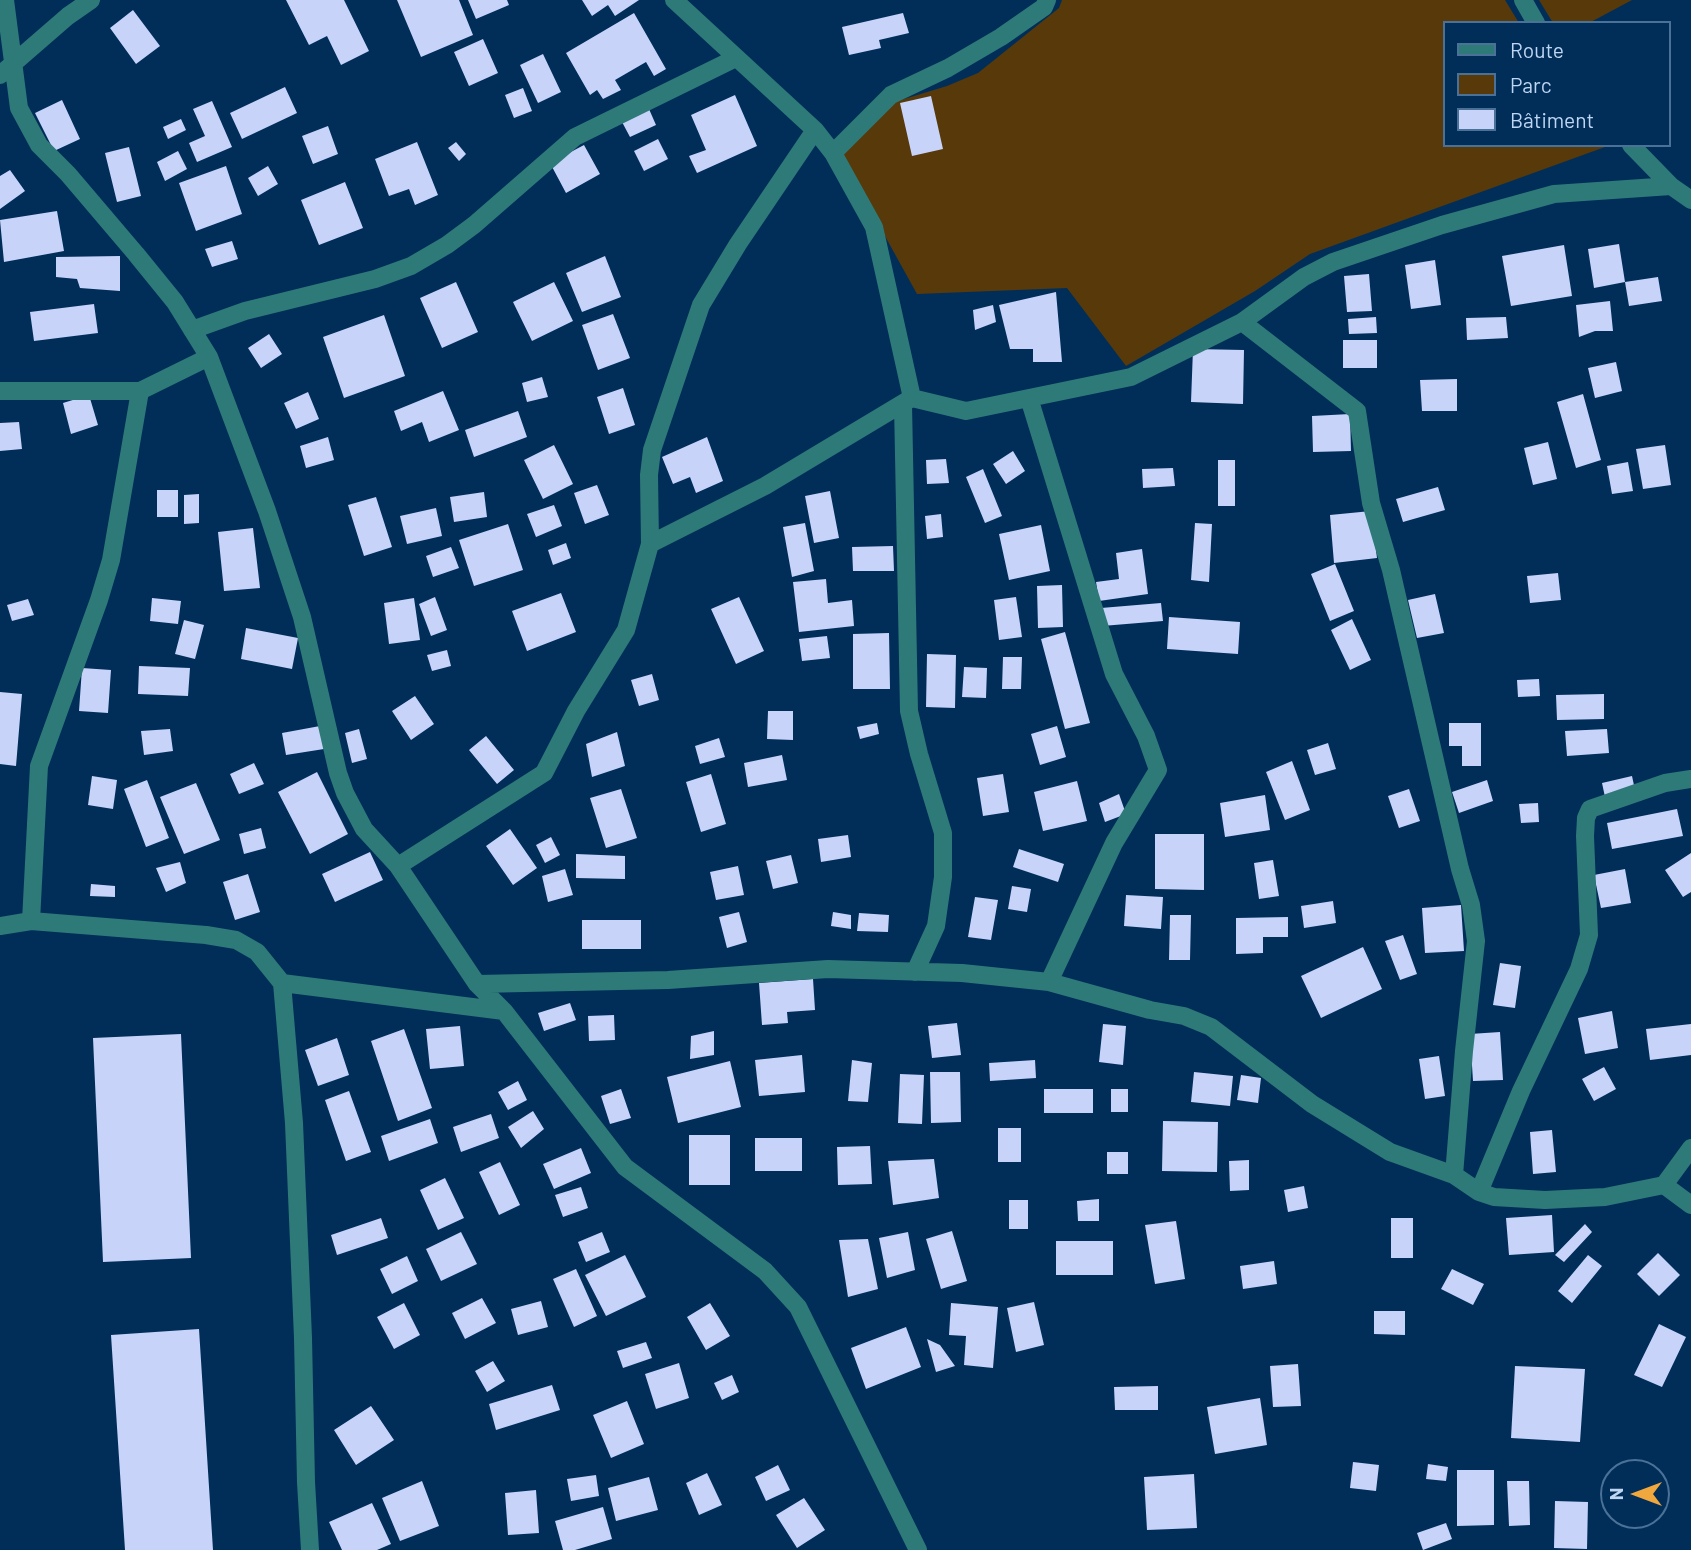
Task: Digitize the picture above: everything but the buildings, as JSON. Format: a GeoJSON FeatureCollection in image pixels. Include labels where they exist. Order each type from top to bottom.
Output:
{"type":"FeatureCollection","features":[{"type":"Feature","properties":{"kind":"street"},"geometry":{"type":"LineString","coordinates":[[5,0],[6,61],[19,108],[39,145],[68,173],[175,302],[209,357],[267,511],[302,617],[338,773],[364,829],[398,866],[477,984],[504,1011],[625,1167],[765,1271],[798,1307],[918,1550]]}},
{"type":"Feature","properties":{"kind":"street"},"geometry":{"type":"LineString","coordinates":[[6,61],[91,0]]}},
{"type":"Feature","properties":{"kind":"street"},"geometry":{"type":"LineString","coordinates":[[674,0],[815,130],[832,153],[874,227],[907,401],[909,712],[943,833],[943,877],[936,926],[915,972]]}},
{"type":"Feature","properties":{"kind":"street"},"geometry":{"type":"LineString","coordinates":[[832,153],[891,95],[948,68],[1001,37],[1044,7],[1047,0]]}},
{"type":"Feature","properties":{"kind":"street"},"geometry":{"type":"LineString","coordinates":[[1523,0],[1535,21]]}},
{"type":"Feature","properties":{"kind":"street"},"geometry":{"type":"LineString","coordinates":[[192,330],[245,311],[375,279],[411,266],[474,225],[575,137],[736,58]]}},
{"type":"Feature","properties":{"kind":"street"},"geometry":{"type":"LineString","coordinates":[[398,866],[544,773],[576,712],[626,630],[650,544],[649,475],[652,450],[701,305],[738,244],[815,130]]}},
{"type":"Feature","properties":{"kind":"street"},"geometry":{"type":"LineString","coordinates":[[1633,147],[1671,186],[1691,200]]}},
{"type":"Feature","properties":{"kind":"street"},"geometry":{"type":"LineString","coordinates":[[650,544],[765,486],[907,401],[966,411],[1131,377],[1242,322],[1304,277],[1333,262],[1442,225],[1554,194],[1671,186]]}},
{"type":"Feature","properties":{"kind":"street"},"geometry":{"type":"LineString","coordinates":[[1242,322],[1357,411],[1371,503],[1391,570],[1460,869],[1471,905],[1476,941],[1454,1175]]}},
{"type":"Feature","properties":{"kind":"street"},"geometry":{"type":"LineString","coordinates":[[0,391],[140,391],[209,357]]}},
{"type":"Feature","properties":{"kind":"street"},"geometry":{"type":"LineString","coordinates":[[31,921],[39,766],[111,560],[140,391]]}},
{"type":"Feature","properties":{"kind":"street"},"geometry":{"type":"LineString","coordinates":[[1029,398],[1114,674],[1146,736],[1158,770],[1114,843],[1049,982]]}},
{"type":"Feature","properties":{"kind":"street"},"geometry":{"type":"LineString","coordinates":[[1479,1192],[1521,1091],[1579,969],[1586,946],[1589,934],[1585,836],[1586,818],[1590,809],[1665,783],[1691,779]]}},
{"type":"Feature","properties":{"kind":"street"},"geometry":{"type":"LineString","coordinates":[[0,926],[31,921],[206,934],[236,940],[257,952],[282,984],[294,1123],[310,1550]]}},
{"type":"Feature","properties":{"kind":"street"},"geometry":{"type":"LineString","coordinates":[[477,984],[668,981],[828,969],[962,973],[1049,982],[1150,1010],[1184,1016],[1211,1027],[1323,1111],[1390,1152],[1454,1175],[1479,1192],[1494,1197],[1545,1200],[1605,1197],[1664,1185],[1691,1148]]}},
{"type":"Feature","properties":{"kind":"street"},"geometry":{"type":"LineString","coordinates":[[282,984],[504,1011]]}},
{"type":"Feature","properties":{"kind":"street"},"geometry":{"type":"LineString","coordinates":[[1664,1185],[1691,1205]]}},
{"type":"Feature","properties":{"kind":"green space"},"geometry":{"type":"Polygon","coordinates":[[[1062,0],[1505,0],[1518,21],[1442,21],[1442,147],[1605,147],[1310,254],[1255,291],[1126,366],[1067,288],[917,294],[839,153],[891,103],[947,86],[978,73],[1059,8],[1062,0]]]}},
{"type":"Feature","properties":{"kind":"green space"},"geometry":{"type":"Polygon","coordinates":[[[1539,0],[1632,0],[1593,21],[1552,21],[1539,0]]]}}]}
